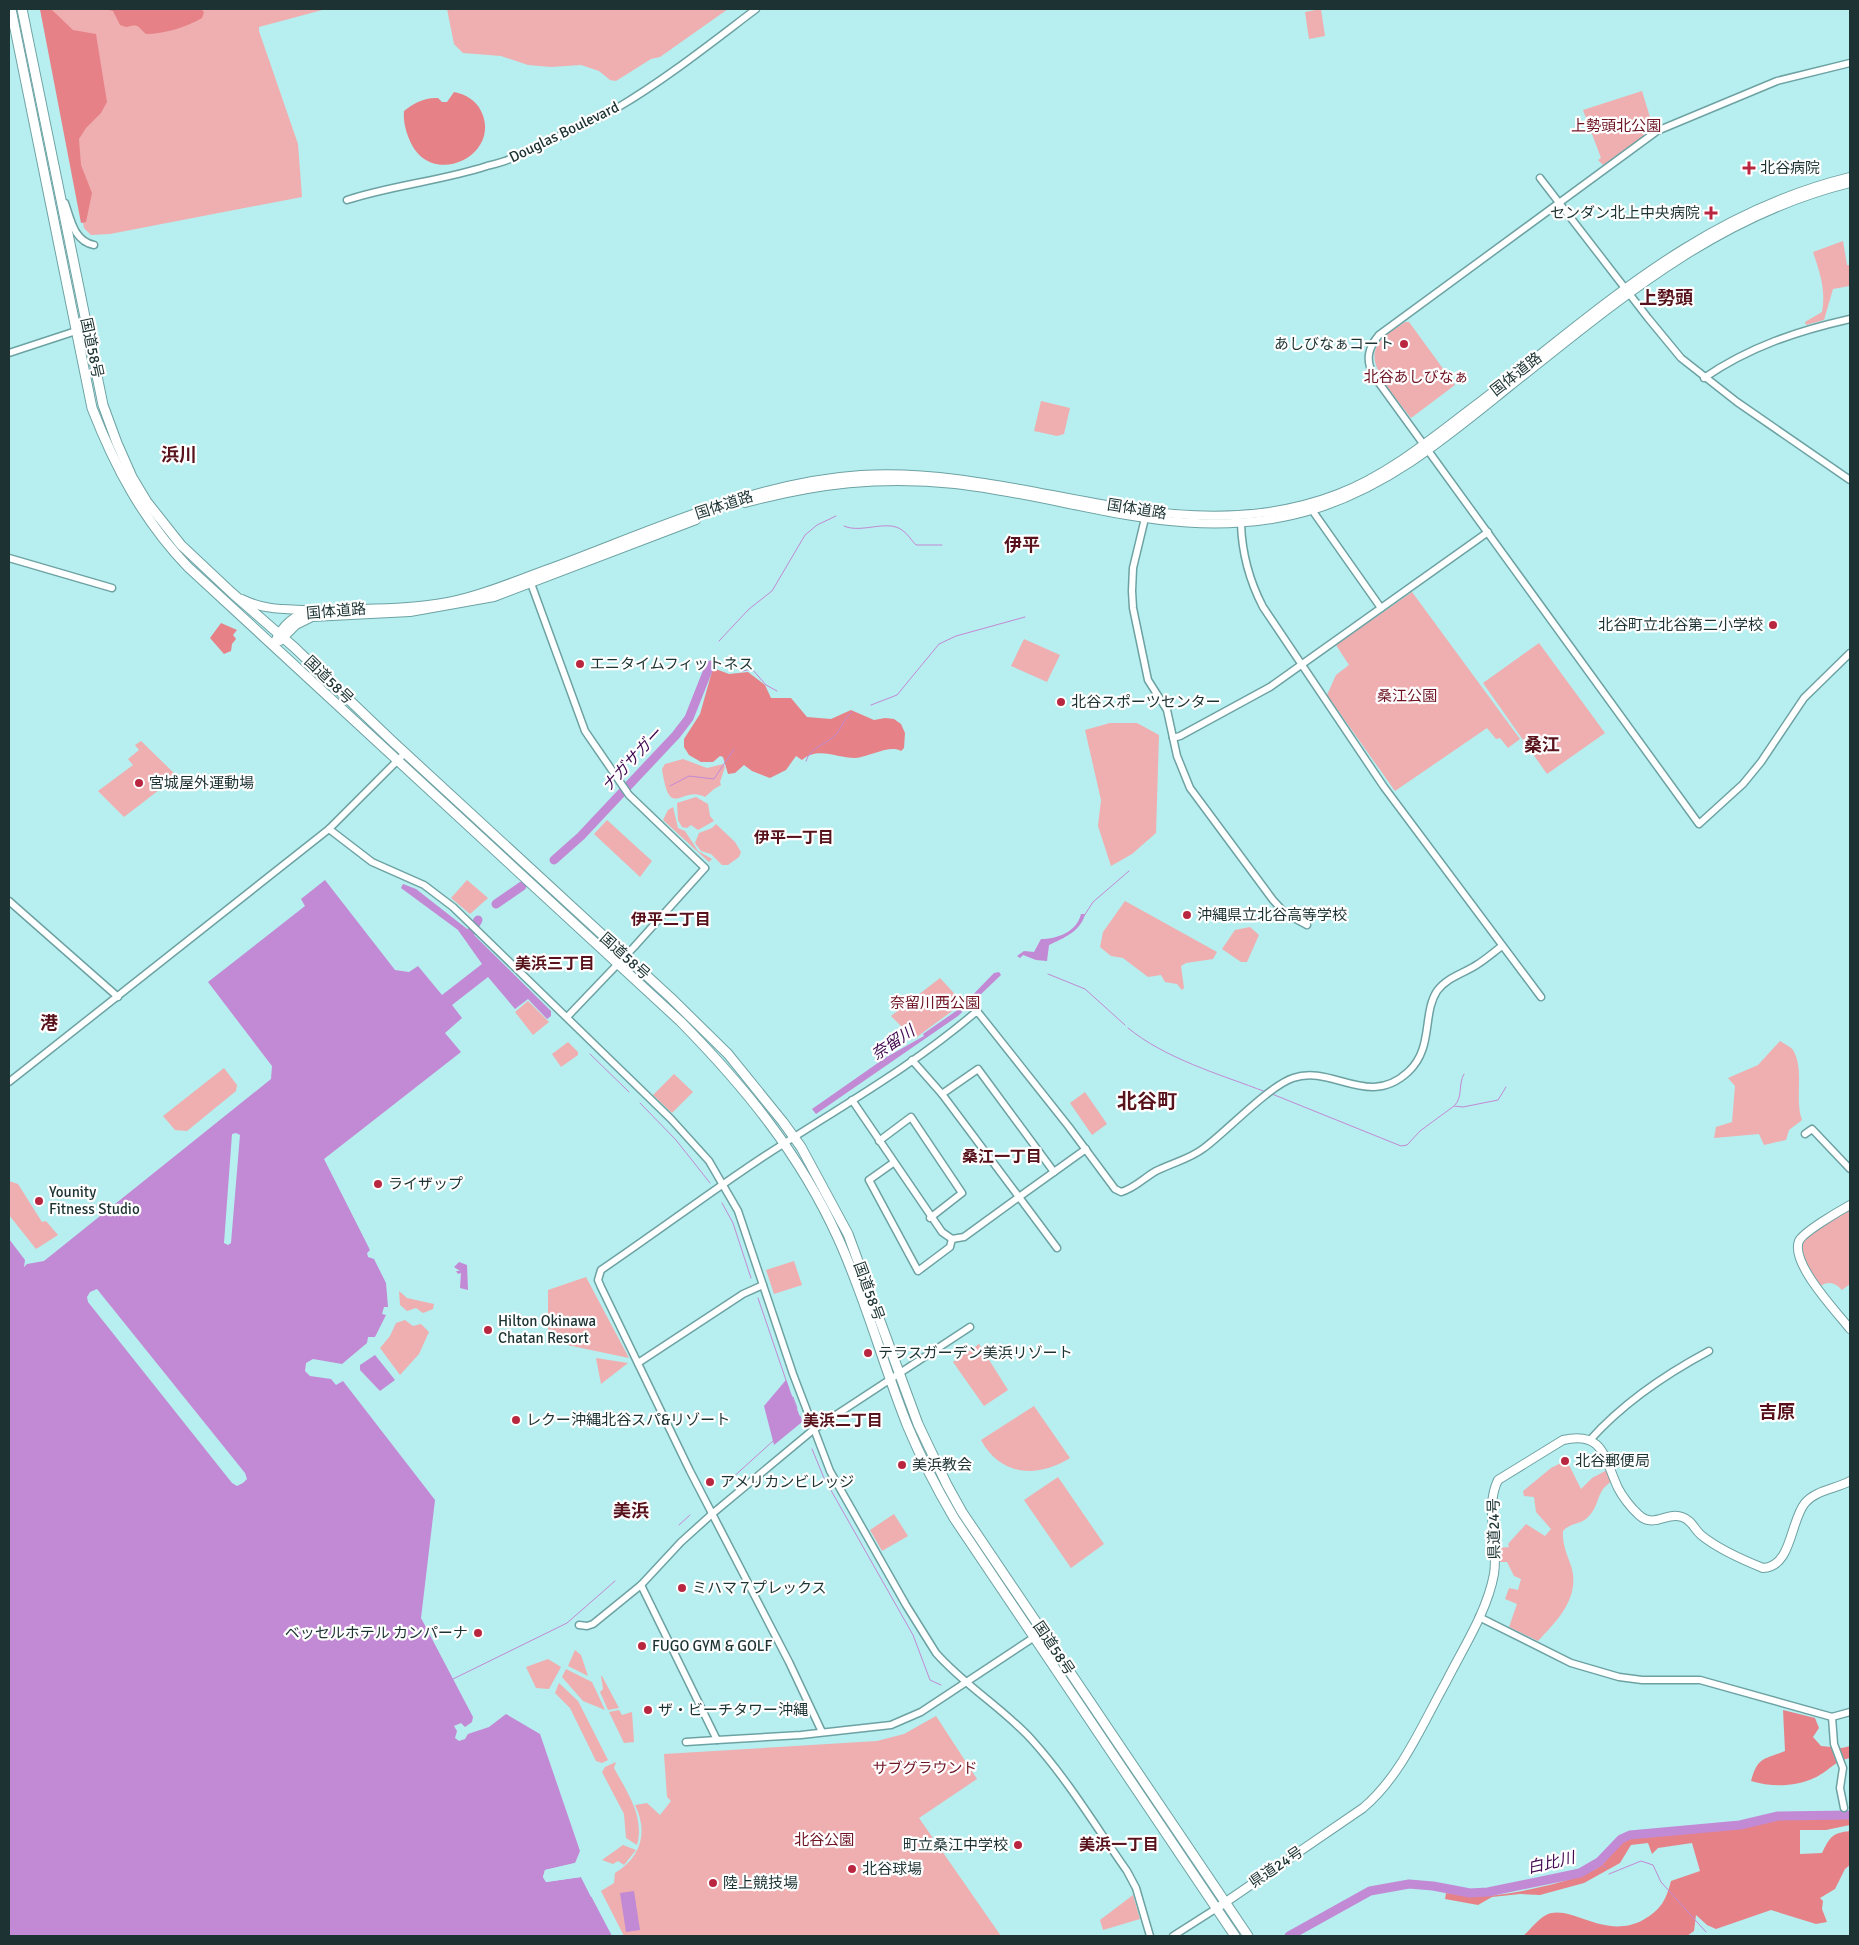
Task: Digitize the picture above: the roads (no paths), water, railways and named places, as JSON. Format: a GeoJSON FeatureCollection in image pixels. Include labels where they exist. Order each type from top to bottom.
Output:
{"type":"FeatureCollection","features":[{"type":"Feature","properties":{"kind":"highway","name":"国道58号"},"geometry":{"type":"LineString","coordinates":[[11,9],[92,408],[108,448],[139,507],[188,567],[274,644],[721,1062],[785,1143],[812,1187],[838,1238],[909,1429],[937,1489],[954,1518],[1034,1637],[1221,1905],[1248,1936]]}},
{"type":"Feature","properties":{"kind":"highway","name":"国道58号"},"geometry":{"type":"LineString","coordinates":[[22,9],[102,397],[117,443],[132,477],[166,528],[181,545],[625,956],[728,1054],[794,1138],[818,1177],[848,1234],[918,1424],[947,1485],[962,1512],[1043,1631],[1221,1905],[1235,1936]]}},
{"type":"Feature","properties":{"kind":"main road","name":"国体道路"},"geometry":{"type":"LineString","coordinates":[[281,636],[296,625],[312,617],[410,612],[494,597],[530,580],[722,509],[818,486],[874,480],[914,480],[957,484],[1196,525],[1241,524],[1312,510],[1366,488],[1430,451],[1679,250],[1745,214],[1793,194],[1850,177]]}},
{"type":"Feature","properties":{"kind":"main road","name":"国体道路"},"geometry":{"type":"LineString","coordinates":[[1146,515],[1214,518],[1260,514],[1308,504],[1365,482],[1425,444],[1627,291],[1726,230],[1786,203],[1850,183]]}},
{"type":"Feature","properties":{"kind":"main road","name":"国体道路"},"geometry":{"type":"LineString","coordinates":[[274,644],[295,616],[315,610],[449,602],[530,580]]}},
{"type":"Feature","properties":{"kind":"main road"},"geometry":{"type":"LineString","coordinates":[[232,593],[257,606],[271,609],[315,610]]}},
{"type":"Feature","properties":{"kind":"main road"},"geometry":{"type":"LineString","coordinates":[[1850,1205],[1802,1236],[1798,1247],[1798,1255],[1812,1281],[1850,1329]]}},
{"type":"Feature","properties":{"kind":"main road","name":"県道24号"},"geometry":{"type":"LineString","coordinates":[[1221,1905],[1350,1818],[1377,1795],[1410,1747],[1479,1618],[1494,1575],[1496,1546],[1492,1499],[1498,1480],[1563,1440],[1574,1437],[1590,1440]]}},
{"type":"Feature","properties":{"kind":"main road"},"geometry":{"type":"LineString","coordinates":[[1590,1440],[1600,1447],[1619,1490],[1639,1515],[1652,1521],[1677,1516],[1683,1517],[1701,1536],[1762,1568],[1777,1564],[1806,1502],[1814,1496],[1850,1481]]}},
{"type":"Feature","properties":{"kind":"street","name":"Douglas Boulevard"},"geometry":{"type":"LineString","coordinates":[[347,200],[372,192],[466,173],[512,158],[533,147],[560,137],[617,108],[686,61],[756,9]]}},
{"type":"Feature","properties":{"kind":"street"},"geometry":{"type":"LineString","coordinates":[[1850,63],[1776,81],[1657,131],[1379,335],[1372,343],[1368,355],[1371,370],[1699,824],[1743,784],[1762,762],[1804,698],[1850,653]]}},
{"type":"Feature","properties":{"kind":"street"},"geometry":{"type":"LineString","coordinates":[[56,173],[74,230],[83,240],[94,244]]}},
{"type":"Feature","properties":{"kind":"street"},"geometry":{"type":"LineString","coordinates":[[1540,178],[1673,349],[1704,378],[1850,480]]}},
{"type":"Feature","properties":{"kind":"street"},"geometry":{"type":"LineString","coordinates":[[1704,378],[1737,357],[1771,341],[1811,328],[1850,319]]}},
{"type":"Feature","properties":{"kind":"street"},"geometry":{"type":"LineString","coordinates":[[9,353],[76,331]]}},
{"type":"Feature","properties":{"kind":"street"},"geometry":{"type":"LineString","coordinates":[[1312,510],[1381,608]]}},
{"type":"Feature","properties":{"kind":"street"},"geometry":{"type":"LineString","coordinates":[[1146,515],[1133,568],[1133,608],[1148,680],[1167,710],[1180,764],[1195,797],[1273,900],[1285,913],[1307,925]]}},
{"type":"Feature","properties":{"kind":"street"},"geometry":{"type":"LineString","coordinates":[[1241,524],[1244,555],[1251,582],[1263,607],[1300,665],[1384,787],[1541,997]]}},
{"type":"Feature","properties":{"kind":"street"},"geometry":{"type":"LineString","coordinates":[[1173,738],[1261,692],[1488,532]]}},
{"type":"Feature","properties":{"kind":"street"},"geometry":{"type":"LineString","coordinates":[[9,558],[112,588]]}},
{"type":"Feature","properties":{"kind":"street"},"geometry":{"type":"LineString","coordinates":[[530,580],[585,731],[628,795],[705,868],[567,1017]]}},
{"type":"Feature","properties":{"kind":"street"},"geometry":{"type":"LineString","coordinates":[[9,1082],[329,829],[405,753]]}},
{"type":"Feature","properties":{"kind":"street"},"geometry":{"type":"LineString","coordinates":[[329,829],[372,862],[424,885],[477,928],[683,1132],[708,1161],[738,1211],[813,1430],[838,1486],[924,1635],[945,1663],[1022,1729],[1057,1771],[1127,1871],[1136,1888],[1150,1936]]}},
{"type":"Feature","properties":{"kind":"street"},"geometry":{"type":"LineString","coordinates":[[9,900],[118,997]]}},
{"type":"Feature","properties":{"kind":"street"},"geometry":{"type":"LineString","coordinates":[[822,1732],[789,1662],[712,1514],[601,1287],[598,1280],[601,1270],[785,1143],[950,1034],[977,1011],[1086,1149],[1115,1189],[1121,1192],[1157,1171],[1202,1150],[1284,1082],[1304,1075],[1368,1087],[1379,1087],[1395,1082],[1409,1072],[1419,1058],[1425,1043],[1433,1002],[1437,992],[1446,982],[1478,965],[1502,946]]}},
{"type":"Feature","properties":{"kind":"street"},"geometry":{"type":"LineString","coordinates":[[912,1060],[942,1094],[1057,1248]]}},
{"type":"Feature","properties":{"kind":"street"},"geometry":{"type":"LineString","coordinates":[[942,1094],[978,1068],[1054,1172]]}},
{"type":"Feature","properties":{"kind":"street"},"geometry":{"type":"LineString","coordinates":[[852,1100],[930,1218],[938,1229],[952,1239],[964,1237],[1086,1149]]}},
{"type":"Feature","properties":{"kind":"street"},"geometry":{"type":"LineString","coordinates":[[879,1141],[911,1117],[962,1193],[930,1218]]}},
{"type":"Feature","properties":{"kind":"street"},"geometry":{"type":"LineString","coordinates":[[1805,1134],[1812,1129],[1850,1169]]}},
{"type":"Feature","properties":{"kind":"street"},"geometry":{"type":"LineString","coordinates":[[893,1163],[869,1180],[918,1271],[950,1248],[952,1239]]}},
{"type":"Feature","properties":{"kind":"street"},"geometry":{"type":"LineString","coordinates":[[638,1363],[743,1294],[763,1285]]}},
{"type":"Feature","properties":{"kind":"street"},"geometry":{"type":"LineString","coordinates":[[578,1625],[587,1626],[593,1624],[640,1585],[681,1542],[712,1514],[813,1430],[970,1327]]}},
{"type":"Feature","properties":{"kind":"street"},"geometry":{"type":"LineString","coordinates":[[1590,1440],[1605,1422],[1681,1366],[1709,1351]]}},
{"type":"Feature","properties":{"kind":"street"},"geometry":{"type":"LineString","coordinates":[[640,1585],[717,1740]]}},
{"type":"Feature","properties":{"kind":"street"},"geometry":{"type":"LineString","coordinates":[[1479,1618],[1571,1663],[1619,1677],[1642,1680],[1700,1680],[1832,1716],[1850,1712]]}},
{"type":"Feature","properties":{"kind":"street"},"geometry":{"type":"LineString","coordinates":[[686,1742],[891,1725],[921,1712],[1043,1631]]}},
{"type":"Feature","properties":{"kind":"street"},"geometry":{"type":"LineString","coordinates":[[1832,1716],[1834,1744],[1842,1768],[1840,1788],[1844,1808]]}},
{"type":"Feature","properties":{"kind":"street"},"geometry":{"type":"LineString","coordinates":[[1173,1936],[1221,1905]]}},
{"type":"Feature","properties":{"kind":"waterway","name":"ナガサガー"},"geometry":{"type":"LineString","coordinates":[[719,641],[749,609],[772,591],[805,535],[817,525],[836,516]]}},
{"type":"Feature","properties":{"kind":"waterway","name":"ナガサガー"},"geometry":{"type":"LineString","coordinates":[[844,526],[851,528],[896,527],[904,532],[916,545],[942,545]]}},
{"type":"Feature","properties":{"kind":"waterway"},"geometry":{"type":"LineString","coordinates":[[871,705],[897,695],[939,644],[956,636],[1025,617]]}},
{"type":"Feature","properties":{"kind":"waterway","name":"ナガサガー"},"geometry":{"type":"LineString","coordinates":[[554,860],[581,836],[676,735],[689,718],[710,665]]}},
{"type":"Feature","properties":{"kind":"waterway"},"geometry":{"type":"LineString","coordinates":[[742,671],[752,669],[766,685],[777,691]]}},
{"type":"Feature","properties":{"kind":"waterway"},"geometry":{"type":"LineString","coordinates":[[806,761],[816,748],[838,732],[852,712]]}},
{"type":"Feature","properties":{"kind":"waterway"},"geometry":{"type":"LineString","coordinates":[[670,786],[689,776],[714,779],[734,749]]}},
{"type":"Feature","properties":{"kind":"waterway","name":"奈留川"},"geometry":{"type":"LineString","coordinates":[[1084,916],[1093,902],[1129,871]]}},
{"type":"Feature","properties":{"kind":"waterway","name":"ナガサガー"},"geometry":{"type":"LineString","coordinates":[[496,904],[522,886]]}},
{"type":"Feature","properties":{"kind":"waterway","name":"ナガサガー"},"geometry":{"type":"LineString","coordinates":[[471,932],[478,920]]}},
{"type":"Feature","properties":{"kind":"waterway"},"geometry":{"type":"LineString","coordinates":[[1048,974],[1085,989],[1125,1025]]}},
{"type":"Feature","properties":{"kind":"waterway"},"geometry":{"type":"LineString","coordinates":[[1128,1028],[1159,1049],[1176,1057],[1266,1092]]}},
{"type":"Feature","properties":{"kind":"waterway"},"geometry":{"type":"LineString","coordinates":[[590,1054],[629,1092]]}},
{"type":"Feature","properties":{"kind":"waterway"},"geometry":{"type":"LineString","coordinates":[[1455,1105],[1459,1098],[1464,1074]]}},
{"type":"Feature","properties":{"kind":"waterway"},"geometry":{"type":"LineString","coordinates":[[1272,1094],[1401,1146],[1407,1145],[1420,1131],[1454,1106],[1463,1107],[1498,1100],[1506,1087]]}},
{"type":"Feature","properties":{"kind":"waterway"},"geometry":{"type":"LineString","coordinates":[[640,1103],[676,1140],[710,1183]]}},
{"type":"Feature","properties":{"kind":"waterway"},"geometry":{"type":"LineString","coordinates":[[722,1203],[733,1223],[751,1278]]}},
{"type":"Feature","properties":{"kind":"waterway"},"geometry":{"type":"LineString","coordinates":[[758,1298],[789,1389]]}},
{"type":"Feature","properties":{"kind":"waterway"},"geometry":{"type":"LineString","coordinates":[[793,1397],[797,1408]]}},
{"type":"Feature","properties":{"kind":"waterway"},"geometry":{"type":"LineString","coordinates":[[800,1416],[803,1425]]}},
{"type":"Feature","properties":{"kind":"waterway"},"geometry":{"type":"LineString","coordinates":[[731,1479],[773,1441]]}},
{"type":"Feature","properties":{"kind":"waterway"},"geometry":{"type":"LineString","coordinates":[[812,1449],[824,1478],[913,1635],[930,1680],[941,1685]]}},
{"type":"Feature","properties":{"kind":"waterway"},"geometry":{"type":"LineString","coordinates":[[679,1525],[690,1515]]}},
{"type":"Feature","properties":{"kind":"waterway"},"geometry":{"type":"LineString","coordinates":[[453,1679],[567,1623],[615,1581]]}},
{"type":"Feature","properties":{"kind":"waterway","name":"白比川"},"geometry":{"type":"LineString","coordinates":[[1289,1936],[1370,1891],[1409,1884],[1433,1886],[1470,1893],[1488,1892],[1580,1873],[1599,1862],[1621,1839],[1630,1835],[1740,1825],[1778,1816],[1850,1815]]}},
{"type":"Feature","properties":{"kind":"waterway"},"geometry":{"type":"LineString","coordinates":[[1609,1874],[1641,1861],[1653,1865],[1661,1882],[1706,1932]]}},
{"type":"Feature","properties":{"kind":"waterway"},"geometry":{"type":"LineString","coordinates":[[1599,1862],[1606,1868]]}},
{"type":"Feature","properties":{"kind":"place","name":"北谷病院"},"geometry":{"type":"Point","coordinates":[1749,168]}},
{"type":"Feature","properties":{"kind":"place","name":"センダン北上中央病院"},"geometry":{"type":"Point","coordinates":[1711,213]}},
{"type":"Feature","properties":{"kind":"place","name":"あしびなぁコート"},"geometry":{"type":"Point","coordinates":[1404,344]}},
{"type":"Feature","properties":{"kind":"place","name":"北谷町立北谷第二小学校"},"geometry":{"type":"Point","coordinates":[1773,625]}},
{"type":"Feature","properties":{"kind":"place","name":"エニタイムフィットネス"},"geometry":{"type":"Point","coordinates":[580,664]}},
{"type":"Feature","properties":{"kind":"place","name":"北谷スポーツセンター"},"geometry":{"type":"Point","coordinates":[1061,702]}},
{"type":"Feature","properties":{"kind":"place","name":"宮城屋外運動場"},"geometry":{"type":"Point","coordinates":[139,783]}},
{"type":"Feature","properties":{"kind":"place","name":"沖縄県立北谷高等学校"},"geometry":{"type":"Point","coordinates":[1187,915]}},
{"type":"Feature","properties":{"kind":"place","name":"ライザップ"},"geometry":{"type":"Point","coordinates":[378,1184]}},
{"type":"Feature","properties":{"kind":"place","name":"Younity Fitness Studio"},"geometry":{"type":"Point","coordinates":[39,1201]}},
{"type":"Feature","properties":{"kind":"place","name":"Hilton Okinawa Chatan Resort"},"geometry":{"type":"Point","coordinates":[488,1330]}},
{"type":"Feature","properties":{"kind":"place","name":"テラスガーデン美浜リゾート"},"geometry":{"type":"Point","coordinates":[868,1353]}},
{"type":"Feature","properties":{"kind":"place","name":"レクー沖縄北谷スパ&リゾート"},"geometry":{"type":"Point","coordinates":[516,1420]}},
{"type":"Feature","properties":{"kind":"place","name":"北谷郵便局"},"geometry":{"type":"Point","coordinates":[1565,1461]}},
{"type":"Feature","properties":{"kind":"place","name":"美浜教会"},"geometry":{"type":"Point","coordinates":[902,1465]}},
{"type":"Feature","properties":{"kind":"place","name":"アメリカンビレッジ"},"geometry":{"type":"Point","coordinates":[710,1482]}},
{"type":"Feature","properties":{"kind":"place","name":"ミハマ７プレックス"},"geometry":{"type":"Point","coordinates":[682,1588]}},
{"type":"Feature","properties":{"kind":"place","name":"ベッセルホテル カンパーナ"},"geometry":{"type":"Point","coordinates":[478,1633]}},
{"type":"Feature","properties":{"kind":"place","name":"FUGO GYM & GOLF"},"geometry":{"type":"Point","coordinates":[642,1646]}},
{"type":"Feature","properties":{"kind":"place","name":"ザ・ビーチタワー沖縄"},"geometry":{"type":"Point","coordinates":[648,1710]}},
{"type":"Feature","properties":{"kind":"place","name":"町立桑江中学校"},"geometry":{"type":"Point","coordinates":[1018,1845]}},
{"type":"Feature","properties":{"kind":"place","name":"北谷球場"},"geometry":{"type":"Point","coordinates":[852,1869]}},
{"type":"Feature","properties":{"kind":"place","name":"陸上競技場"},"geometry":{"type":"Point","coordinates":[713,1883]}},
{"type":"Feature","properties":{"kind":"district","name":"上勢頭"},"geometry":{"type":"Point","coordinates":[1666,298]}},
{"type":"Feature","properties":{"kind":"district","name":"浜川"},"geometry":{"type":"Point","coordinates":[179,455]}},
{"type":"Feature","properties":{"kind":"district","name":"伊平"},"geometry":{"type":"Point","coordinates":[1022,545]}},
{"type":"Feature","properties":{"kind":"district","name":"桑江"},"geometry":{"type":"Point","coordinates":[1542,745]}},
{"type":"Feature","properties":{"kind":"district","name":"伊平一丁目"},"geometry":{"type":"Point","coordinates":[794,838]}},
{"type":"Feature","properties":{"kind":"district","name":"伊平二丁目"},"geometry":{"type":"Point","coordinates":[671,920]}},
{"type":"Feature","properties":{"kind":"district","name":"美浜三丁目"},"geometry":{"type":"Point","coordinates":[555,964]}},
{"type":"Feature","properties":{"kind":"district","name":"港"},"geometry":{"type":"Point","coordinates":[49,1023]}},
{"type":"Feature","properties":{"kind":"district","name":"北谷町"},"geometry":{"type":"Point","coordinates":[1147,1101]}},
{"type":"Feature","properties":{"kind":"district","name":"桑江一丁目"},"geometry":{"type":"Point","coordinates":[1002,1157]}},
{"type":"Feature","properties":{"kind":"district","name":"吉原"},"geometry":{"type":"Point","coordinates":[1777,1412]}},
{"type":"Feature","properties":{"kind":"district","name":"美浜二丁目"},"geometry":{"type":"Point","coordinates":[843,1421]}},
{"type":"Feature","properties":{"kind":"district","name":"美浜"},"geometry":{"type":"Point","coordinates":[631,1511]}},
{"type":"Feature","properties":{"kind":"district","name":"美浜一丁目"},"geometry":{"type":"Point","coordinates":[1119,1845]}},
{"type":"Feature","properties":{"kind":"park label","name":"上勢頭北公園"},"geometry":{"type":"Point","coordinates":[1616,126]}},
{"type":"Feature","properties":{"kind":"park label","name":"北谷あしびなぁ"},"geometry":{"type":"Point","coordinates":[1416,377]}},
{"type":"Feature","properties":{"kind":"park label","name":"桑江公園"},"geometry":{"type":"Point","coordinates":[1407,696]}},
{"type":"Feature","properties":{"kind":"park label","name":"奈留川西公園"},"geometry":{"type":"Point","coordinates":[935,1003]}},
{"type":"Feature","properties":{"kind":"park label","name":"サブグラウンド"},"geometry":{"type":"Point","coordinates":[925,1768]}},
{"type":"Feature","properties":{"kind":"park label","name":"北谷公園"},"geometry":{"type":"Point","coordinates":[824,1840]}}]}
